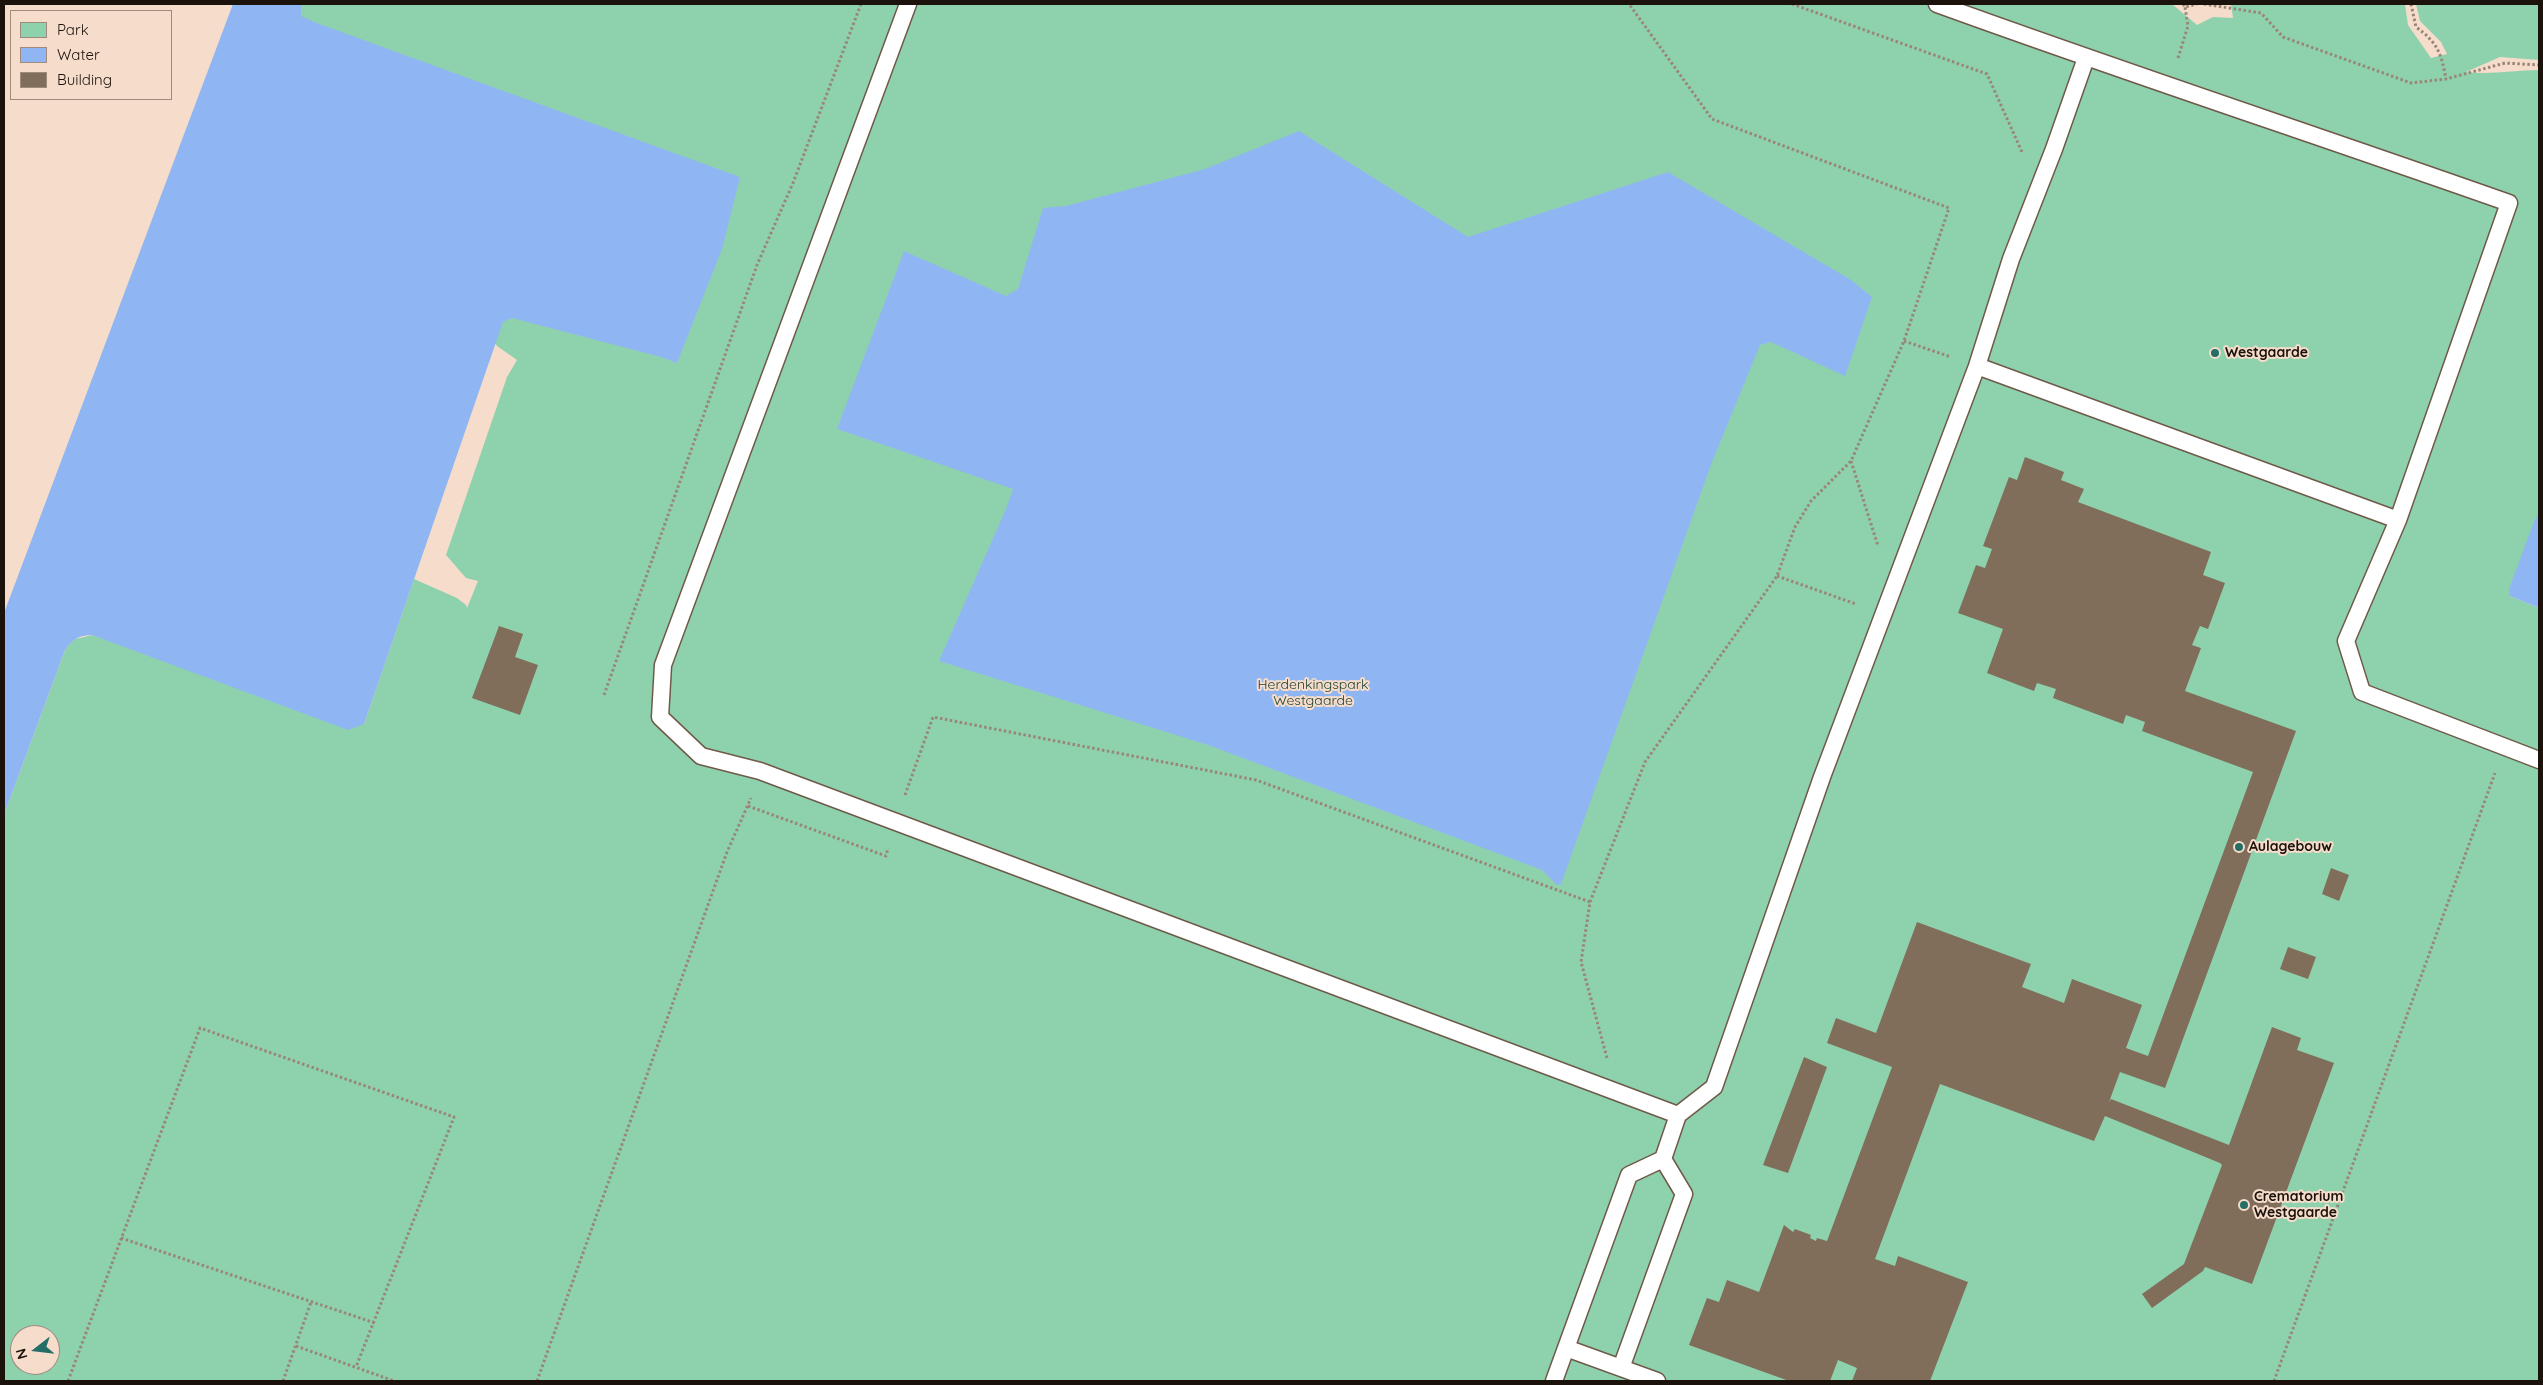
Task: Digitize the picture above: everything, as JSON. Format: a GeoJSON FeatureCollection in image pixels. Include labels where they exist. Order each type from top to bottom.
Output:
{"type":"FeatureCollection","features":[{"type":"Feature","properties":{"kind":"lane"},"geometry":{"type":"LineString","coordinates":[[908,4],[663,665],[660,716],[701,756],[760,771],[1678,1115]]}},
{"type":"Feature","properties":{"kind":"lane"},"geometry":{"type":"LineString","coordinates":[[1937,4],[2086,58],[2170,85],[2509,203],[2398,520],[2346,641],[2362,692],[2539,760]]}},
{"type":"Feature","properties":{"kind":"lane"},"geometry":{"type":"LineString","coordinates":[[1554,1381],[1629,1175],[1663,1159],[1678,1115],[1714,1087],[1822,777],[1977,366],[2011,258],[2086,58]]}},
{"type":"Feature","properties":{"kind":"lane"},"geometry":{"type":"LineString","coordinates":[[1977,366],[2398,520]]}},
{"type":"Feature","properties":{"kind":"lane"},"geometry":{"type":"LineString","coordinates":[[1621,1368],[1684,1194],[1663,1159]]}},
{"type":"Feature","properties":{"kind":"lane"},"geometry":{"type":"LineString","coordinates":[[1566,1348],[1657,1381]]}},
{"type":"Feature","properties":{"kind":"path"},"geometry":{"type":"LineString","coordinates":[[604,696],[757,265],[793,183],[860,4]]}},
{"type":"Feature","properties":{"kind":"path"},"geometry":{"type":"LineString","coordinates":[[1616,1092],[1581,962],[1590,902],[1645,762],[1777,576],[1795,527],[1811,501],[1851,460],[1904,340],[1949,208],[1712,119],[1629,4]]}},
{"type":"Feature","properties":{"kind":"path"},"geometry":{"type":"LineString","coordinates":[[1792,4],[1986,74],[2038,190]]}},
{"type":"Feature","properties":{"kind":"path"},"geometry":{"type":"LineString","coordinates":[[2170,85],[2188,26],[2184,5],[2196,4]]}},
{"type":"Feature","properties":{"kind":"path"},"geometry":{"type":"LineString","coordinates":[[2204,4],[2223,5],[2261,12],[2283,37],[2378,73],[2411,83],[2446,79],[2505,63],[2539,65]]}},
{"type":"Feature","properties":{"kind":"path"},"geometry":{"type":"LineString","coordinates":[[2411,4],[2416,27],[2428,36],[2440,52],[2446,79]]}},
{"type":"Feature","properties":{"kind":"path"},"geometry":{"type":"LineString","coordinates":[[1904,340],[1933,352]]}},
{"type":"Feature","properties":{"kind":"path"},"geometry":{"type":"LineString","coordinates":[[1851,460],[1878,547],[1875,555]]}},
{"type":"Feature","properties":{"kind":"path"},"geometry":{"type":"LineString","coordinates":[[1777,576],[1845,601]]}},
{"type":"Feature","properties":{"kind":"path"},"geometry":{"type":"LineString","coordinates":[[1858,605],[1861,596]]}},
{"type":"Feature","properties":{"kind":"path"},"geometry":{"type":"LineString","coordinates":[[748,806],[886,856],[933,717],[1256,780],[1590,902]]}},
{"type":"Feature","properties":{"kind":"path"},"geometry":{"type":"LineString","coordinates":[[2274,1381],[2504,747]]}},
{"type":"Feature","properties":{"kind":"path"},"geometry":{"type":"LineString","coordinates":[[537,1381],[727,852],[748,806],[760,771]]}},
{"type":"Feature","properties":{"kind":"path"},"geometry":{"type":"LineString","coordinates":[[68,1381],[200,1028],[454,1117],[375,1323],[356,1367]]}},
{"type":"Feature","properties":{"kind":"path"},"geometry":{"type":"LineString","coordinates":[[121,1238],[375,1323]]}},
{"type":"Feature","properties":{"kind":"path"},"geometry":{"type":"LineString","coordinates":[[283,1381],[311,1302]]}},
{"type":"Feature","properties":{"kind":"path"},"geometry":{"type":"LineString","coordinates":[[296,1346],[394,1381]]}},
{"type":"Feature","properties":{"kind":"green space","name":"Herdenkingspark Westgaarde"},"geometry":{"type":"Polygon","coordinates":[[[289,4],[2172,4],[2197,25],[2213,17],[2233,18],[2231,4],[2405,4],[2408,25],[2431,58],[2447,54],[2441,42],[2420,21],[2416,4],[2539,4],[2539,60],[2500,57],[2466,72],[2539,70],[2539,514],[2510,596],[2539,608],[2539,1381],[4,1381],[4,815],[65,650],[72,640],[92,635],[364,724],[414,579],[457,598],[467,608],[478,581],[466,578],[446,555],[507,377],[517,360],[497,346],[287,9],[289,4]]]}},
{"type":"Feature","properties":{"kind":"water"},"geometry":{"type":"Polygon","coordinates":[[[233,4],[301,4],[301,16],[314,22],[740,177],[722,249],[677,363],[661,357],[512,318],[503,322],[364,724],[348,730],[92,635],[83,636],[70,643],[65,650],[4,815],[4,613],[233,4]]]}},
{"type":"Feature","properties":{"kind":"water"},"geometry":{"type":"Polygon","coordinates":[[[1299,131],[1468,237],[1668,172],[1851,280],[1872,297],[1845,376],[1771,342],[1760,345],[1712,462],[1561,884],[1557,885],[1542,870],[1208,745],[939,661],[1013,489],[837,429],[904,251],[1006,296],[1018,289],[1043,208],[1066,206],[1205,169],[1299,131]]]}},
{"type":"Feature","properties":{"kind":"water"},"geometry":{"type":"Polygon","coordinates":[[[2539,514],[2539,608],[2510,596],[2509,589],[2535,519],[2539,514]]]}},
{"type":"Feature","properties":{"kind":"building","name":"Aulagebouw"},"geometry":{"type":"Polygon","coordinates":[[[2025,457],[2064,472],[2061,480],[2084,489],[2078,502],[2211,552],[2203,575],[2225,583],[2208,629],[2200,626],[2192,645],[2201,648],[2185,691],[2296,731],[2165,1088],[2120,1072],[2109,1102],[2111,1099],[2229,1145],[2272,1027],[2301,1038],[2297,1050],[2334,1063],[2252,1284],[2205,1267],[2203,1271],[2152,1308],[2142,1294],[2184,1264],[2222,1165],[2105,1116],[2094,1141],[1940,1084],[1875,1259],[1895,1266],[1898,1256],[1968,1282],[1930,1381],[1852,1381],[1857,1368],[1838,1360],[1830,1381],[1789,1381],[1689,1345],[1707,1298],[1719,1302],[1727,1280],[1759,1292],[1784,1225],[1793,1232],[1795,1229],[1811,1235],[1810,1238],[1816,1241],[1817,1238],[1827,1241],[1892,1067],[1827,1043],[1836,1018],[1876,1033],[1917,922],[2031,964],[2022,987],[2064,1003],[2072,979],[2142,1005],[2126,1048],[2148,1056],[2253,772],[2142,731],[2145,722],[2126,715],[2123,724],[2053,698],[2056,689],[2037,683],[2034,691],[1987,673],[2003,629],[1958,613],[1976,565],[1985,568],[1992,549],[1983,546],[2009,477],[2017,480],[2025,457]]]}},
{"type":"Feature","properties":{"kind":"building"},"geometry":{"type":"Polygon","coordinates":[[[499,626],[523,634],[515,657],[538,665],[520,715],[472,698],[499,626]]]}},
{"type":"Feature","properties":{"kind":"building"},"geometry":{"type":"Polygon","coordinates":[[[2331,868],[2349,875],[2339,901],[2322,894],[2331,868]]]}},
{"type":"Feature","properties":{"kind":"building"},"geometry":{"type":"Polygon","coordinates":[[[2288,947],[2316,957],[2308,979],[2280,969],[2288,947]]]}},
{"type":"Feature","properties":{"kind":"building"},"geometry":{"type":"Polygon","coordinates":[[[1804,1057],[1827,1067],[1788,1173],[1763,1165],[1804,1057]]]}},
{"type":"Feature","properties":{"kind":"place","name":"Westgaarde"},"geometry":{"type":"Point","coordinates":[2215,353]}},
{"type":"Feature","properties":{"kind":"place","name":"Aulagebouw"},"geometry":{"type":"Point","coordinates":[2239,847]}},
{"type":"Feature","properties":{"kind":"place","name":"Crematorium Westgaarde"},"geometry":{"type":"Point","coordinates":[2244,1205]}}]}
